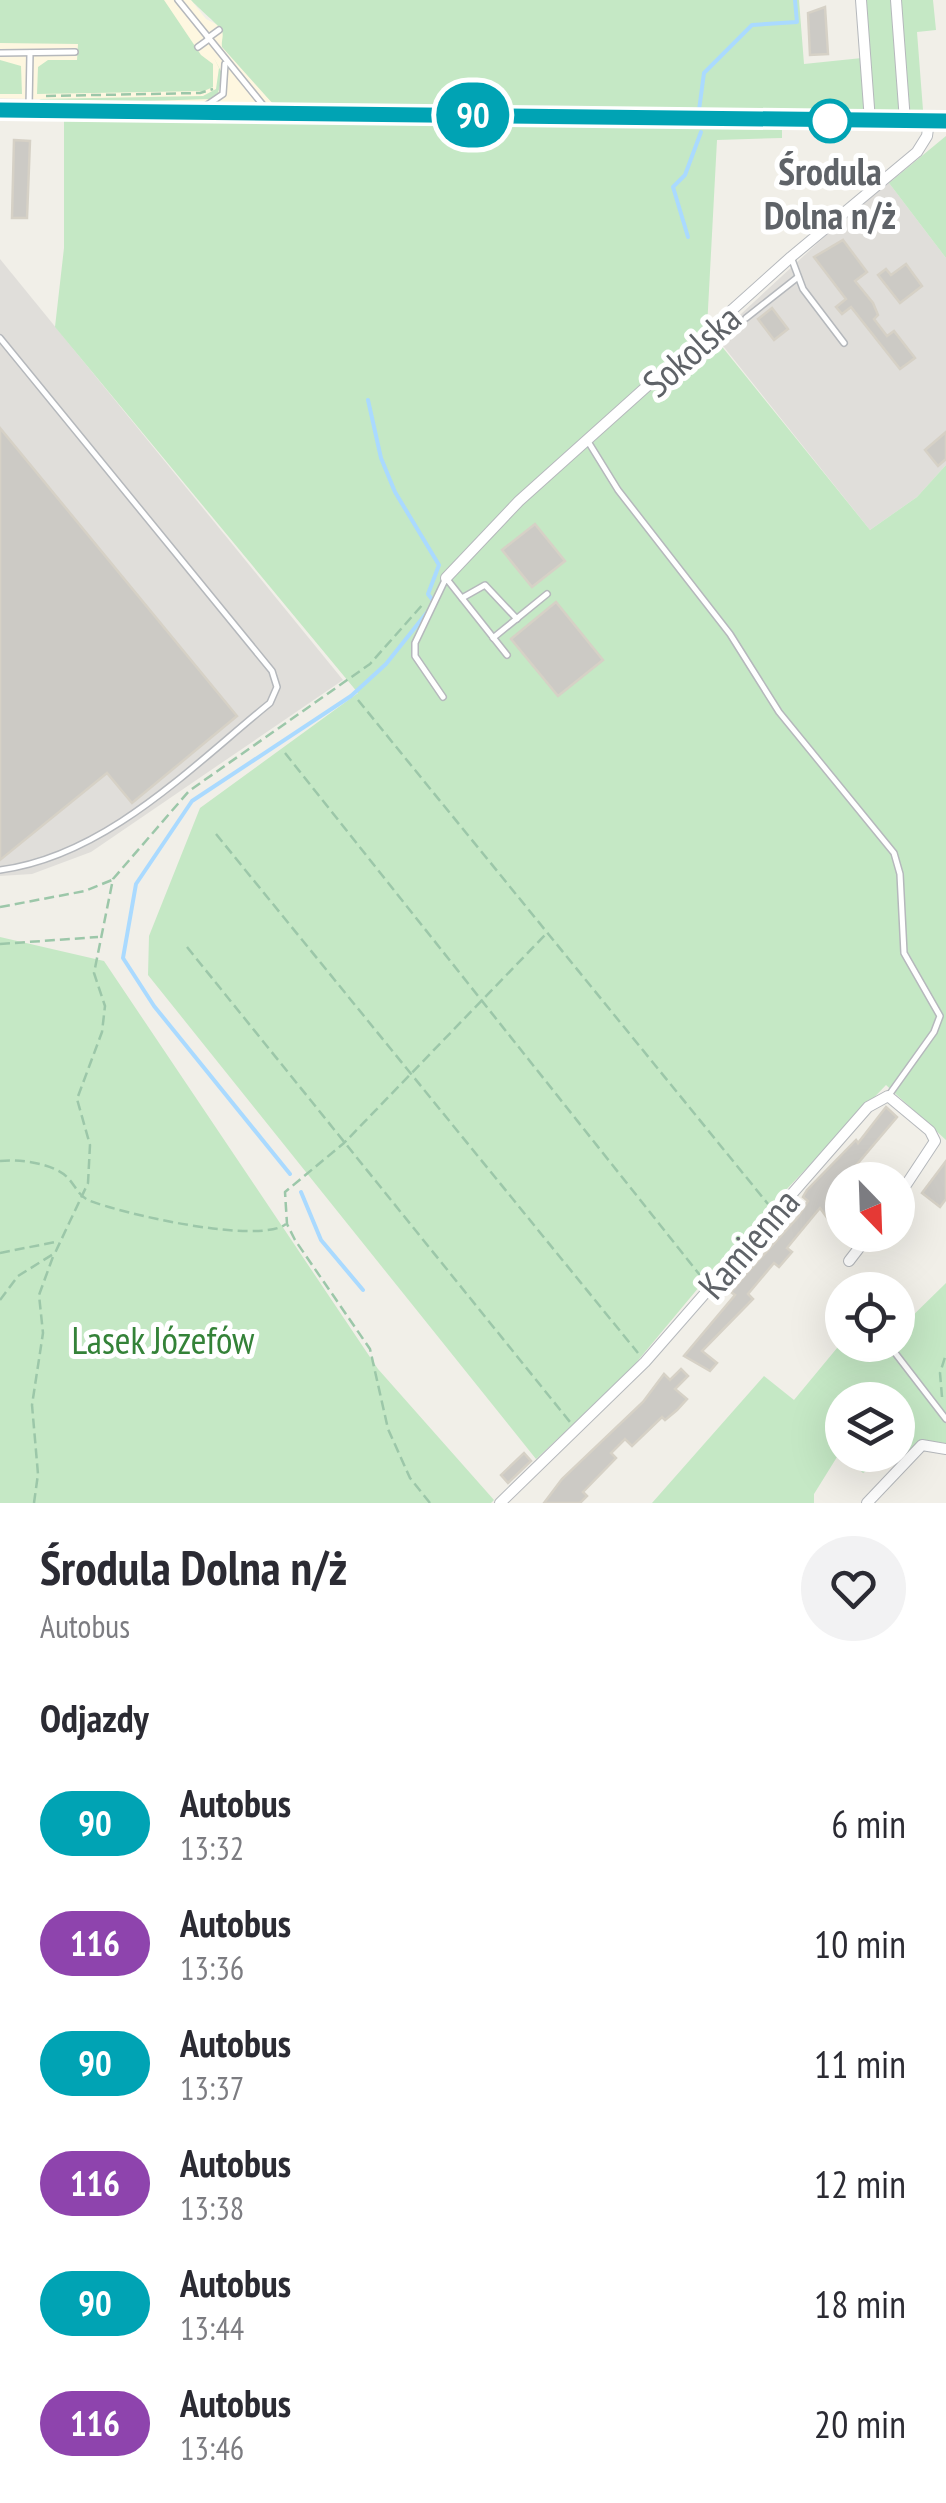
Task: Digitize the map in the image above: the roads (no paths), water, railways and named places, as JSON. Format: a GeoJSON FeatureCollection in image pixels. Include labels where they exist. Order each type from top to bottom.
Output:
{"type":"FeatureCollection","features":[{"type":"Feature","properties":{"kind":"street"},"geometry":{"type":"LineString","coordinates":[[861,0],[870,121]]}},
{"type":"Feature","properties":{"kind":"street"},"geometry":{"type":"LineString","coordinates":[[896,0],[905,121]]}},
{"type":"Feature","properties":{"kind":"street","name":"Sokolska"},"geometry":{"type":"LineString","coordinates":[[0,110],[29,103],[269,112],[938,121]]}},
{"type":"Feature","properties":{"kind":"street","name":"Sokolska"},"geometry":{"type":"LineString","coordinates":[[446,578],[479,538],[792,257],[917,152],[938,121]]}},
{"type":"Feature","properties":{"kind":"street"},"geometry":{"type":"LineString","coordinates":[[888,1096],[930,1131],[934,1141],[915,1174]]}},
{"type":"Feature","properties":{"kind":"street","name":"Kamienna"},"geometry":{"type":"LineString","coordinates":[[500,1503],[645,1362],[868,1107],[888,1096]]}},
{"type":"Feature","properties":{"kind":"street"},"geometry":{"type":"LineString","coordinates":[[849,1261],[856,1252]]}},
{"type":"Feature","properties":{"kind":"street"},"geometry":{"type":"LineString","coordinates":[[867,1503],[922,1445],[946,1449]]}},
{"type":"Feature","properties":{"kind":"lane"},"geometry":{"type":"LineString","coordinates":[[178,0],[269,112]]}},
{"type":"Feature","properties":{"kind":"lane"},"geometry":{"type":"LineString","coordinates":[[198,47],[219,30]]}},
{"type":"Feature","properties":{"kind":"lane"},"geometry":{"type":"LineString","coordinates":[[0,53],[76,52]]}},
{"type":"Feature","properties":{"kind":"lane"},"geometry":{"type":"LineString","coordinates":[[29,103],[30,53]]}},
{"type":"Feature","properties":{"kind":"lane"},"geometry":{"type":"LineString","coordinates":[[197,110],[223,94],[228,75],[224,59]]}},
{"type":"Feature","properties":{"kind":"lane"},"geometry":{"type":"LineString","coordinates":[[792,257],[798,277],[844,343]]}},
{"type":"Feature","properties":{"kind":"lane"},"geometry":{"type":"LineString","coordinates":[[746,318],[798,277]]}},
{"type":"Feature","properties":{"kind":"lane"},"geometry":{"type":"LineString","coordinates":[[0,338],[272,670],[277,687],[270,703],[134,812],[75,846],[0,870]]}},
{"type":"Feature","properties":{"kind":"lane"},"geometry":{"type":"LineString","coordinates":[[588,443],[612,481],[730,634],[779,712],[894,853],[900,874],[904,953],[940,1016],[934,1032],[888,1096]]}},
{"type":"Feature","properties":{"kind":"lane"},"geometry":{"type":"LineString","coordinates":[[443,697],[414,656],[418,632],[436,605],[446,578],[508,655]]}},
{"type":"Feature","properties":{"kind":"lane"},"geometry":{"type":"LineString","coordinates":[[462,598],[484,585],[517,619]]}},
{"type":"Feature","properties":{"kind":"lane"},"geometry":{"type":"LineString","coordinates":[[493,638],[547,594]]}},
{"type":"Feature","properties":{"kind":"lane"},"geometry":{"type":"LineString","coordinates":[[902,1362],[944,1416]]}},
{"type":"Feature","properties":{"kind":"waterway"},"geometry":{"type":"LineString","coordinates":[[699,110],[704,73],[752,25],[797,22],[795,0]]}},
{"type":"Feature","properties":{"kind":"waterway"},"geometry":{"type":"LineString","coordinates":[[688,237],[673,187],[685,175],[701,132]]}},
{"type":"Feature","properties":{"kind":"waterway"},"geometry":{"type":"LineString","coordinates":[[368,400],[381,458],[395,492],[439,565],[428,594],[434,602]]}},
{"type":"Feature","properties":{"kind":"waterway"},"geometry":{"type":"LineString","coordinates":[[290,1174],[154,1006],[123,958],[136,884],[192,801],[351,696],[386,664],[429,610]]}},
{"type":"Feature","properties":{"kind":"waterway"},"geometry":{"type":"LineString","coordinates":[[301,1192],[321,1240],[363,1290]]}},
{"type":"Feature","properties":{"kind":"place","name":"Środula Dolna n/ż"},"geometry":{"type":"Point","coordinates":[830,121]}},
{"type":"Feature","properties":{"kind":"park label","name":"Lasek Józefów"},"geometry":{"type":"Point","coordinates":[163,1339]}}]}
